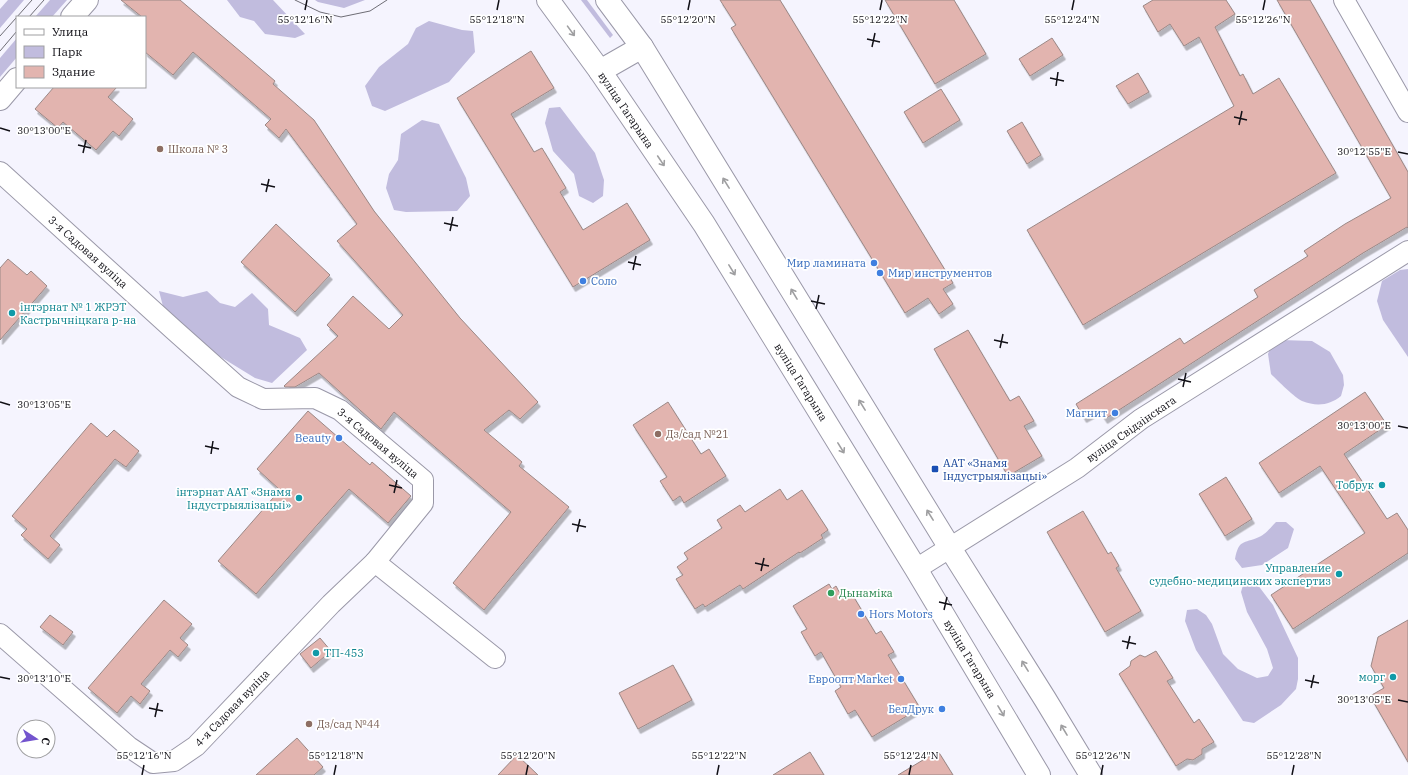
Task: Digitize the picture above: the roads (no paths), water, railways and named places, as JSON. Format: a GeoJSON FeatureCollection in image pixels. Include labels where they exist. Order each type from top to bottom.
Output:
{"type":"FeatureCollection","features":[{"type":"Feature","properties":{"kind":"main road"},"geometry":{"type":"LineString","coordinates":[[73,16],[87,0]]}},
{"type":"Feature","properties":{"kind":"main road","name":"вуліца Гагарына"},"geometry":{"type":"LineString","coordinates":[[548,0],[600,71],[704,224],[916,569],[1040,775]]}},
{"type":"Feature","properties":{"kind":"main road"},"geometry":{"type":"LineString","coordinates":[[607,0],[642,47],[1091,775]]}},
{"type":"Feature","properties":{"kind":"main road"},"geometry":{"type":"LineString","coordinates":[[600,71],[642,47]]}},
{"type":"Feature","properties":{"kind":"main road"},"geometry":{"type":"LineString","coordinates":[[0,99],[16,80]]}},
{"type":"Feature","properties":{"kind":"street"},"geometry":{"type":"LineString","coordinates":[[1344,0],[1408,112]]}},
{"type":"Feature","properties":{"kind":"street","name":"3-я Садовая вуліца"},"geometry":{"type":"LineString","coordinates":[[0,172],[238,387],[262,399],[315,398],[340,410],[423,480],[423,503],[375,562]]}},
{"type":"Feature","properties":{"kind":"street","name":"вуліца Свідзінскага"},"geometry":{"type":"LineString","coordinates":[[916,569],[1077,468],[1141,419],[1408,250]]}},
{"type":"Feature","properties":{"kind":"street"},"geometry":{"type":"LineString","coordinates":[[375,562],[495,658]]}},
{"type":"Feature","properties":{"kind":"street","name":"4-я Садовая вуліца"},"geometry":{"type":"LineString","coordinates":[[0,634],[129,747],[153,763],[174,761],[196,746],[331,604],[375,562]]}},
{"type":"Feature","properties":{"kind":"tram line"},"geometry":{"type":"LineString","coordinates":[[18,16],[32,0]]}},
{"type":"Feature","properties":{"kind":"tram line"},"geometry":{"type":"LineString","coordinates":[[30,16],[44,0]]}},
{"type":"Feature","properties":{"kind":"tram line"},"geometry":{"type":"LineString","coordinates":[[295,0],[320,12],[341,17],[370,11],[387,0]]}},
{"type":"Feature","properties":{"kind":"tram line"},"geometry":{"type":"LineString","coordinates":[[0,36],[16,18]]}},
{"type":"Feature","properties":{"kind":"tram line"},"geometry":{"type":"LineString","coordinates":[[0,51],[16,32]]}},
{"type":"Feature","properties":{"kind":"place","name":"Школа № 3"},"geometry":{"type":"Point","coordinates":[160,149]}},
{"type":"Feature","properties":{"kind":"place","name":"Мир ламината"},"geometry":{"type":"Point","coordinates":[874,263]}},
{"type":"Feature","properties":{"kind":"place","name":"Мир инструментов"},"geometry":{"type":"Point","coordinates":[880,273]}},
{"type":"Feature","properties":{"kind":"place","name":"Соло"},"geometry":{"type":"Point","coordinates":[583,281]}},
{"type":"Feature","properties":{"kind":"place","name":"інтэрнат № 1 ЖРЭТ Кастрычніцкага р-на"},"geometry":{"type":"Point","coordinates":[12,313]}},
{"type":"Feature","properties":{"kind":"place","name":"Магнит"},"geometry":{"type":"Point","coordinates":[1115,413]}},
{"type":"Feature","properties":{"kind":"place","name":"Дз/сад №21"},"geometry":{"type":"Point","coordinates":[658,434]}},
{"type":"Feature","properties":{"kind":"place","name":"Beauty"},"geometry":{"type":"Point","coordinates":[339,438]}},
{"type":"Feature","properties":{"kind":"place","name":"ААТ «Знамя Індустрыялізацыі»"},"geometry":{"type":"Point","coordinates":[935,469]}},
{"type":"Feature","properties":{"kind":"place","name":"Тобрук"},"geometry":{"type":"Point","coordinates":[1382,485]}},
{"type":"Feature","properties":{"kind":"place","name":"інтэрнат ААТ «Знамя Індустрыялізацыі»"},"geometry":{"type":"Point","coordinates":[299,498]}},
{"type":"Feature","properties":{"kind":"place","name":"Управление судебно-медицинских экспертиз"},"geometry":{"type":"Point","coordinates":[1339,574]}},
{"type":"Feature","properties":{"kind":"place","name":"Дынаміка"},"geometry":{"type":"Point","coordinates":[831,593]}},
{"type":"Feature","properties":{"kind":"place","name":"Hors Motors"},"geometry":{"type":"Point","coordinates":[861,614]}},
{"type":"Feature","properties":{"kind":"place","name":"ТП-453"},"geometry":{"type":"Point","coordinates":[316,653]}},
{"type":"Feature","properties":{"kind":"place","name":"морг"},"geometry":{"type":"Point","coordinates":[1393,677]}},
{"type":"Feature","properties":{"kind":"place","name":"Евроопт Market"},"geometry":{"type":"Point","coordinates":[901,679]}},
{"type":"Feature","properties":{"kind":"place","name":"БелДрук"},"geometry":{"type":"Point","coordinates":[942,709]}},
{"type":"Feature","properties":{"kind":"place","name":"Дз/сад №44"},"geometry":{"type":"Point","coordinates":[309,724]}}]}
